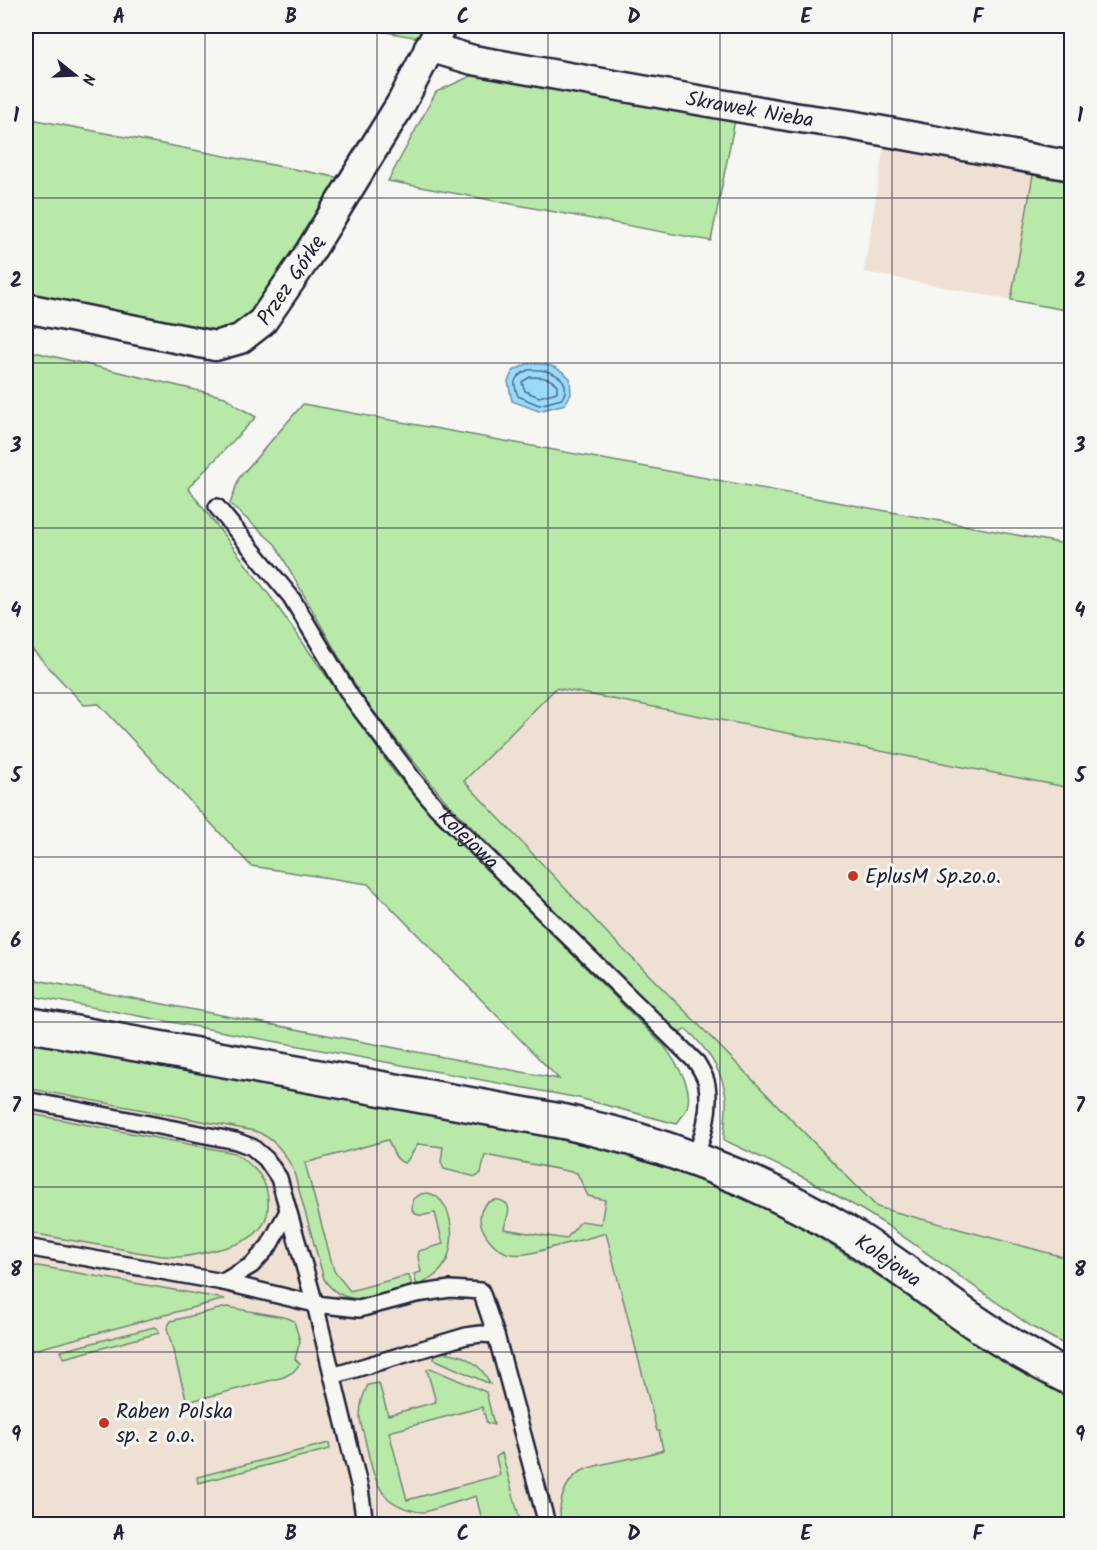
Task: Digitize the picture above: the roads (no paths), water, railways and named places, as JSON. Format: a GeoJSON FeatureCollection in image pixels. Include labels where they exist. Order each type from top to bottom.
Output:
{"type":"FeatureCollection","features":[{"type":"Feature","properties":{"kind":"street","name":"Skrawek Nieba"},"geometry":{"type":"LineString","coordinates":[[435,36],[473,60],[1071,166]]}},
{"type":"Feature","properties":{"kind":"street","name":"Przez Górkę"},"geometry":{"type":"LineString","coordinates":[[26,308],[215,346],[240,339],[262,322],[306,258],[402,102],[435,36]]}},
{"type":"Feature","properties":{"kind":"street","name":"Kolejowa"},"geometry":{"type":"LineString","coordinates":[[26,1024],[567,1122],[637,1140],[694,1159],[778,1195],[846,1232],[900,1267],[1000,1339],[1071,1379]]}},
{"type":"Feature","properties":{"kind":"lane","name":"Kolejowa"},"geometry":{"type":"LineString","coordinates":[[216,507],[291,597],[351,697],[436,807],[697,1063],[707,1082],[708,1101],[702,1138],[694,1159]]}},
{"type":"Feature","properties":{"kind":"lane"},"geometry":{"type":"LineString","coordinates":[[26,1100],[236,1141],[252,1147],[266,1159],[279,1178],[315,1304],[360,1489],[365,1524]]}},
{"type":"Feature","properties":{"kind":"lane"},"geometry":{"type":"LineString","coordinates":[[223,1282],[252,1265],[269,1246],[288,1211]]}},
{"type":"Feature","properties":{"kind":"lane"},"geometry":{"type":"LineString","coordinates":[[26,1247],[223,1282],[315,1304],[359,1309],[416,1294],[450,1289],[481,1291],[496,1335],[547,1524]]}},
{"type":"Feature","properties":{"kind":"lane"},"geometry":{"type":"LineString","coordinates":[[332,1376],[466,1336],[496,1335]]}},
{"type":"Feature","properties":{"kind":"water"},"geometry":{"type":"Polygon","coordinates":[[[527,364],[550,366],[570,378],[571,394],[565,404],[539,411],[512,401],[508,381],[513,371],[527,364]]]}},
{"type":"Feature","properties":{"kind":"place","name":"EplusM Sp.zo.o."},"geometry":{"type":"Point","coordinates":[853,876]}},
{"type":"Feature","properties":{"kind":"place","name":"Raben Polska sp. z o.o."},"geometry":{"type":"Point","coordinates":[104,1423]}}]}
